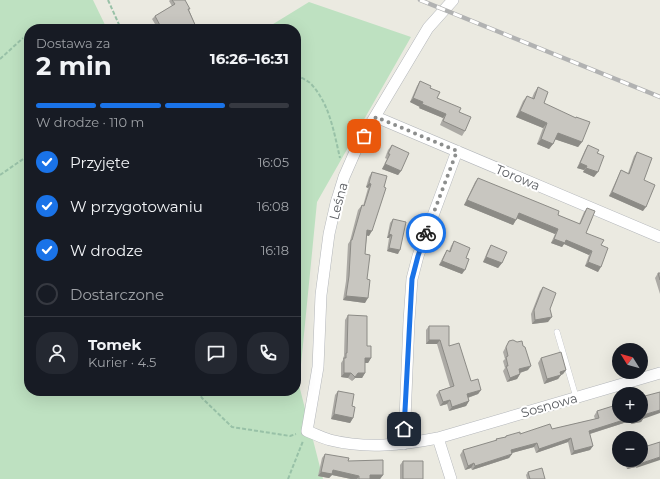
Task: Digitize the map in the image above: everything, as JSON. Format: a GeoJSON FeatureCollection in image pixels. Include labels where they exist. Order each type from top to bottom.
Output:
{"type":"FeatureCollection","features":[{"type":"Feature","properties":{"kind":"street","name":"Leśna"},"geometry":{"type":"LineString","coordinates":[[307,431],[318,367],[321,295],[327,249],[336,203],[344,177],[358,145],[428,28],[453,0]]}},
{"type":"Feature","properties":{"kind":"street","name":"Torowa"},"geometry":{"type":"LineString","coordinates":[[376,117],[660,237]]}},
{"type":"Feature","properties":{"kind":"street"},"geometry":{"type":"LineString","coordinates":[[404,444],[412,279],[418,256],[457,151]]}},
{"type":"Feature","properties":{"kind":"street","name":"Sosnowa"},"geometry":{"type":"LineString","coordinates":[[307,431],[330,440],[357,444],[404,444],[438,438],[660,373]]}},
{"type":"Feature","properties":{"kind":"street"},"geometry":{"type":"LineString","coordinates":[[438,438],[451,479]]}},
{"type":"Feature","properties":{"kind":"lane"},"geometry":{"type":"LineString","coordinates":[[557,332],[576,397]]}},
{"type":"Feature","properties":{"kind":"path"},"geometry":{"type":"LineString","coordinates":[[108,0],[119,24]]}},
{"type":"Feature","properties":{"kind":"path"},"geometry":{"type":"LineString","coordinates":[[0,59],[23,38]]}},
{"type":"Feature","properties":{"kind":"path"},"geometry":{"type":"LineString","coordinates":[[301,78],[312,84],[324,103],[332,126],[344,177]]}},
{"type":"Feature","properties":{"kind":"path"},"geometry":{"type":"LineString","coordinates":[[0,175],[24,158]]}},
{"type":"Feature","properties":{"kind":"path"},"geometry":{"type":"LineString","coordinates":[[201,396],[232,427],[290,436],[307,431]]}},
{"type":"Feature","properties":{"kind":"path"},"geometry":{"type":"LineString","coordinates":[[288,479],[307,431]]}},
{"type":"Feature","properties":{"kind":"green space"},"geometry":{"type":"Polygon","coordinates":[[[0,0],[93,0],[105,24],[24,24],[24,396],[301,396],[301,393],[323,479],[0,479],[0,0]]]}},
{"type":"Feature","properties":{"kind":"green space"},"geometry":{"type":"Polygon","coordinates":[[[309,2],[411,37],[317,202],[301,365],[301,24],[273,24],[309,2]]]}},
{"type":"Feature","properties":{"kind":"building"},"geometry":{"type":"Polygon","coordinates":[[[172,0],[185,0],[190,9],[188,9],[195,24],[159,24],[155,16],[175,4],[172,0]]]}},
{"type":"Feature","properties":{"kind":"building"},"geometry":{"type":"Polygon","coordinates":[[[420,81],[431,86],[430,88],[440,92],[437,98],[461,108],[459,112],[471,117],[465,131],[443,121],[446,114],[422,104],[423,102],[413,98],[420,81]]]}},
{"type":"Feature","properties":{"kind":"building"},"geometry":{"type":"Polygon","coordinates":[[[538,87],[548,92],[544,103],[576,118],[590,122],[582,142],[558,133],[553,144],[541,139],[547,123],[520,111],[527,96],[534,99],[538,87]]]}},
{"type":"Feature","properties":{"kind":"building"},"geometry":{"type":"Polygon","coordinates":[[[392,145],[409,153],[401,171],[385,164],[390,154],[388,154],[392,145]]]}},
{"type":"Feature","properties":{"kind":"building"},"geometry":{"type":"Polygon","coordinates":[[[588,145],[599,150],[597,153],[604,156],[598,172],[586,168],[587,166],[580,163],[588,145]]]}},
{"type":"Feature","properties":{"kind":"building"},"geometry":{"type":"Polygon","coordinates":[[[637,152],[652,158],[644,180],[655,185],[646,207],[612,192],[621,170],[629,174],[637,152]]]}},
{"type":"Feature","properties":{"kind":"building"},"geometry":{"type":"Polygon","coordinates":[[[372,172],[387,176],[384,187],[386,188],[372,231],[367,230],[365,254],[370,255],[367,279],[370,280],[368,298],[346,296],[349,276],[351,240],[362,205],[364,206],[371,184],[369,183],[372,172]]]}},
{"type":"Feature","properties":{"kind":"building"},"geometry":{"type":"Polygon","coordinates":[[[478,178],[559,211],[558,215],[580,224],[587,208],[595,211],[586,233],[604,240],[601,245],[608,248],[601,267],[588,262],[592,251],[566,240],[565,243],[554,239],[558,229],[519,213],[516,220],[467,200],[478,178]]]}},
{"type":"Feature","properties":{"kind":"building"},"geometry":{"type":"Polygon","coordinates":[[[393,219],[406,222],[400,250],[389,248],[392,235],[389,234],[393,219]]]}},
{"type":"Feature","properties":{"kind":"building"},"geometry":{"type":"Polygon","coordinates":[[[454,241],[470,248],[466,258],[469,259],[465,270],[442,261],[447,250],[450,252],[454,241]]]}},
{"type":"Feature","properties":{"kind":"building"},"geometry":{"type":"Polygon","coordinates":[[[491,245],[507,252],[502,263],[486,257],[491,245]]]}},
{"type":"Feature","properties":{"kind":"building"},"geometry":{"type":"Polygon","coordinates":[[[543,287],[556,293],[550,309],[552,317],[535,320],[534,310],[543,287]]]}},
{"type":"Feature","properties":{"kind":"building"},"geometry":{"type":"Polygon","coordinates":[[[348,315],[367,316],[367,346],[371,346],[371,358],[365,358],[365,373],[358,373],[355,377],[351,373],[344,373],[344,358],[346,358],[347,353],[348,315]]]}},
{"type":"Feature","properties":{"kind":"building"},"geometry":{"type":"Polygon","coordinates":[[[429,326],[449,326],[449,346],[459,343],[471,381],[478,379],[481,390],[467,394],[469,401],[452,407],[450,400],[443,402],[439,391],[454,386],[440,340],[429,340],[429,326]]]}},
{"type":"Feature","properties":{"kind":"building"},"geometry":{"type":"Polygon","coordinates":[[[513,340],[517,342],[522,341],[531,366],[519,369],[520,374],[510,378],[506,366],[508,366],[506,357],[508,356],[506,347],[509,341],[513,340]]]}},
{"type":"Feature","properties":{"kind":"building"},"geometry":{"type":"Polygon","coordinates":[[[561,352],[566,370],[560,372],[561,375],[547,379],[541,358],[561,352]]]}},
{"type":"Feature","properties":{"kind":"building"},"geometry":{"type":"Polygon","coordinates":[[[338,391],[354,394],[352,406],[355,407],[353,418],[334,414],[338,391]]]}},
{"type":"Feature","properties":{"kind":"building"},"geometry":{"type":"Polygon","coordinates":[[[660,392],[660,410],[648,414],[648,395],[660,392]]]}},
{"type":"Feature","properties":{"kind":"building"},"geometry":{"type":"Polygon","coordinates":[[[612,406],[612,423],[614,423],[589,431],[593,446],[574,451],[571,438],[539,449],[537,443],[511,450],[512,454],[475,466],[474,463],[468,466],[463,450],[550,424],[552,429],[599,418],[597,411],[612,406]]]}},
{"type":"Feature","properties":{"kind":"building"},"geometry":{"type":"Polygon","coordinates":[[[660,442],[660,457],[648,461],[648,446],[660,442]]]}},
{"type":"Feature","properties":{"kind":"building"},"geometry":{"type":"Polygon","coordinates":[[[325,454],[349,458],[348,461],[383,460],[383,475],[370,475],[370,479],[359,479],[359,476],[333,470],[332,474],[321,472],[325,454]]]}},
{"type":"Feature","properties":{"kind":"building"},"geometry":{"type":"Polygon","coordinates":[[[403,461],[423,461],[423,479],[403,479],[403,461]]]}},
{"type":"Feature","properties":{"kind":"building"},"geometry":{"type":"Polygon","coordinates":[[[542,468],[545,479],[530,479],[528,472],[542,468]]]}},
{"type":"Feature","properties":{"kind":"railway"},"geometry":{"type":"LineString","coordinates":[[420,0],[660,97]]}},
{"type":"Feature","properties":{"kind":"way so far"},"geometry":{"type":"LineString","coordinates":[[364,136],[376,117],[457,151],[426,233]]}},
{"type":"Feature","properties":{"kind":"route"},"geometry":{"type":"LineString","coordinates":[[404,429],[412,279],[426,233]]}}]}
